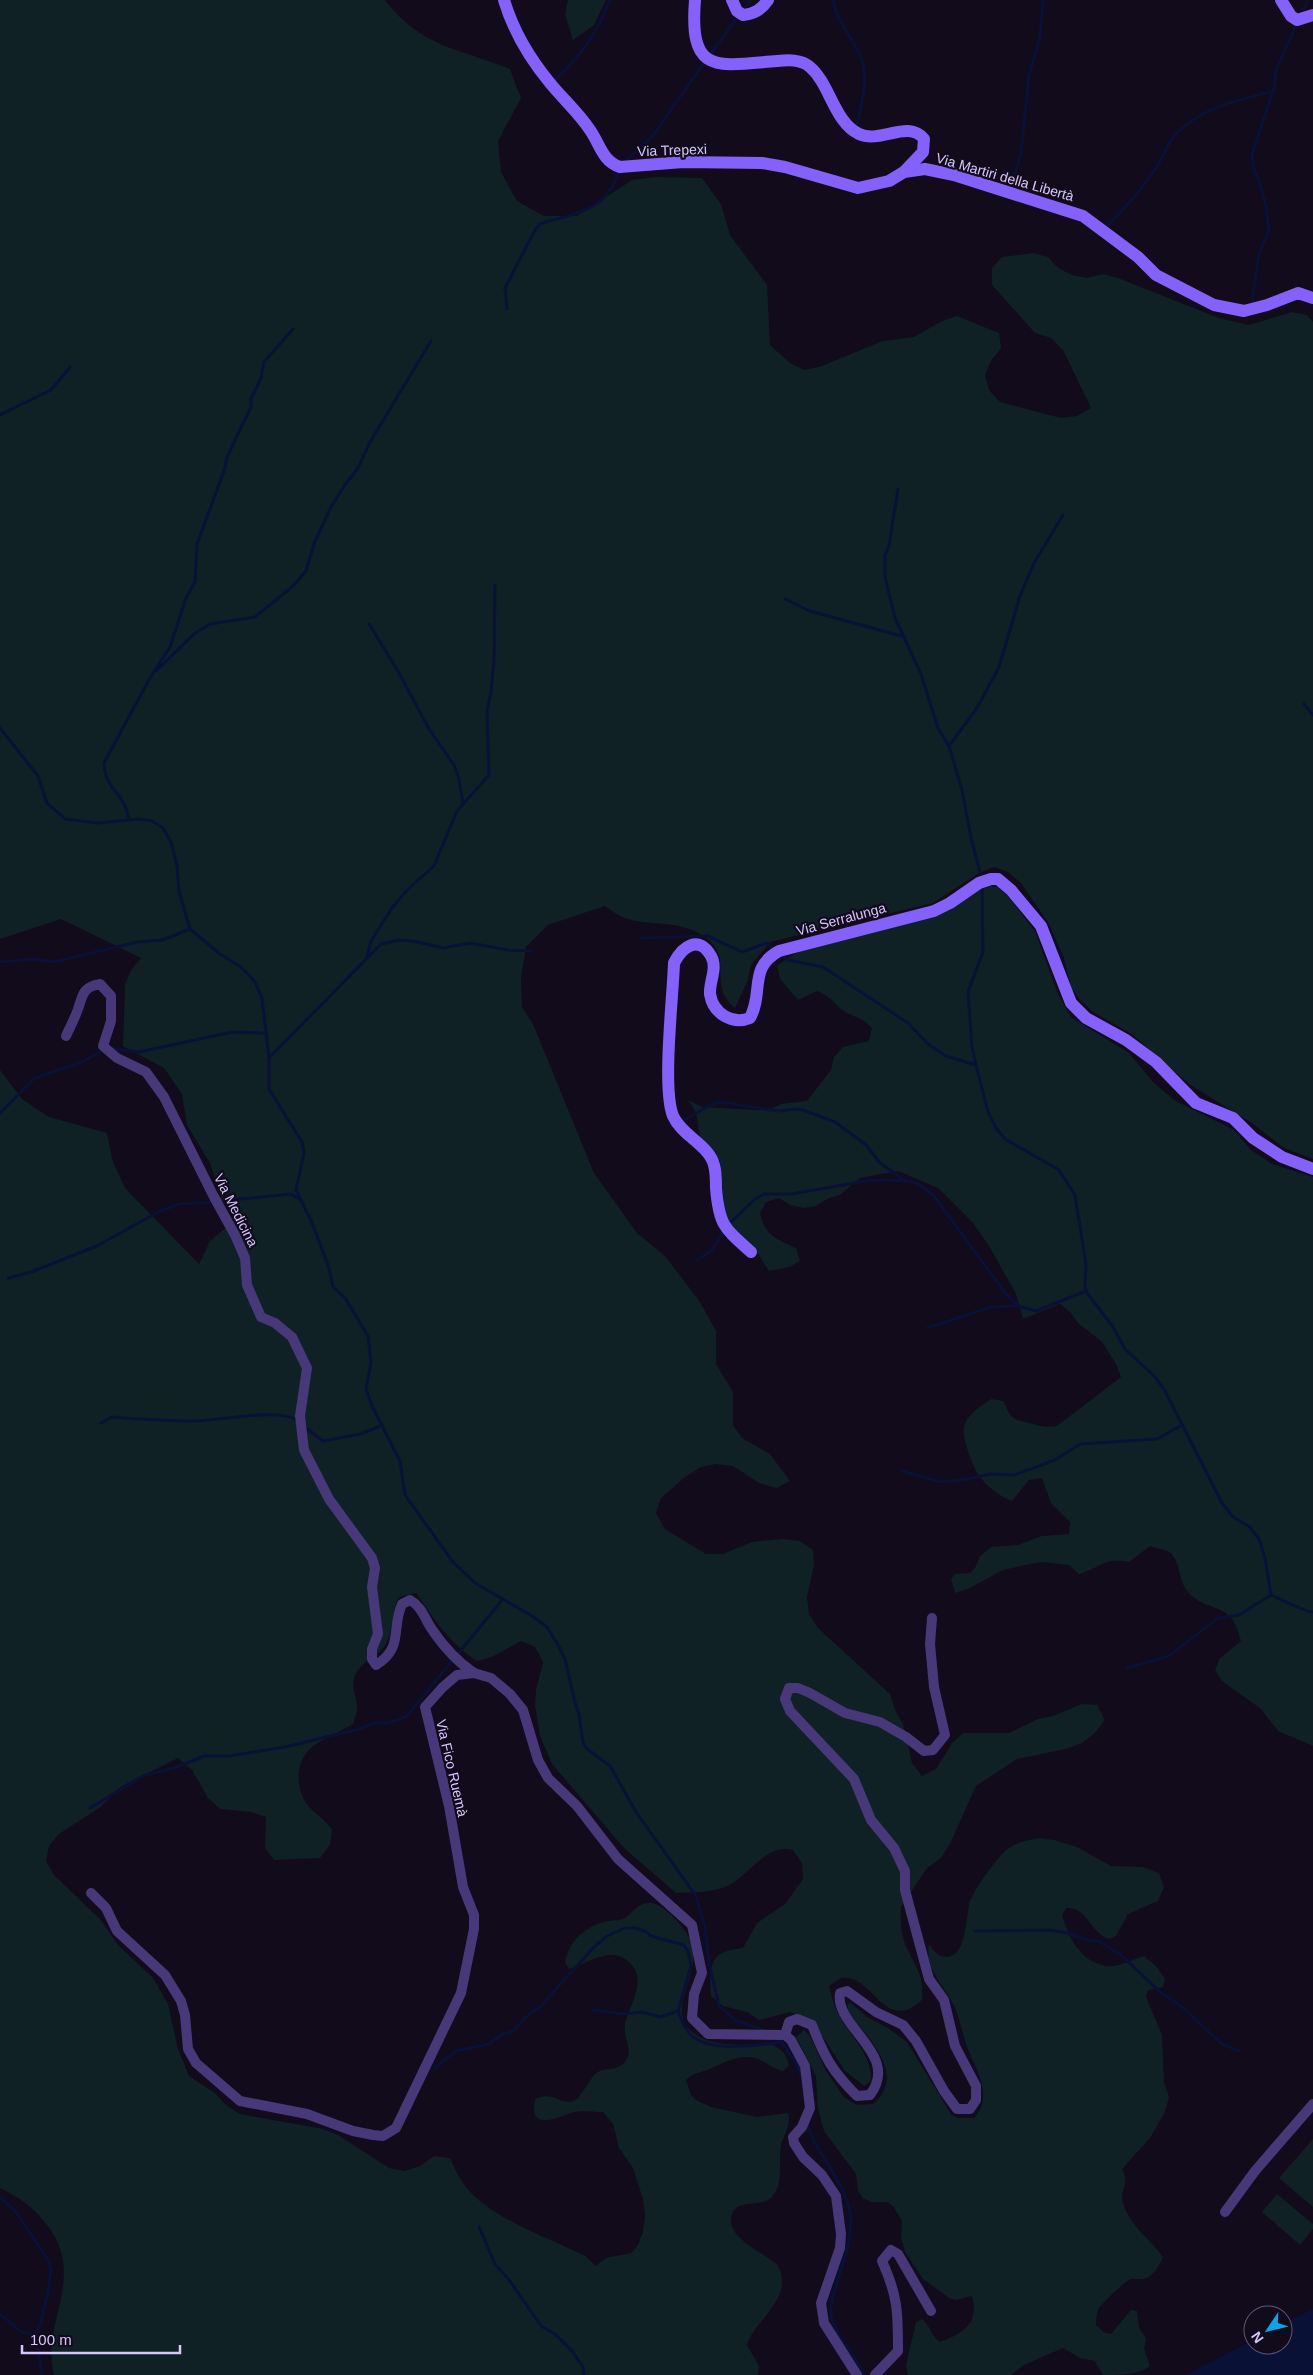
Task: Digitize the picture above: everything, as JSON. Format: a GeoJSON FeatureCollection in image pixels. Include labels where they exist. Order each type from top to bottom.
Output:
{"type":"FeatureCollection","features":[{"type":"Feature","properties":{"kind":"street","name":"Via Trepexi"},"geometry":{"type":"LineString","coordinates":[[504,0],[524,47],[548,81],[590,130],[606,158],[613,165],[627,167],[650,163],[683,162],[762,163],[785,167],[858,188],[889,181],[904,172],[925,169]]}},
{"type":"Feature","properties":{"kind":"street"},"geometry":{"type":"LineString","coordinates":[[695,0],[693,28],[696,45],[709,61],[734,64],[788,60],[803,62],[814,71],[850,127],[860,134],[880,136],[908,130],[920,134],[924,139],[923,152],[904,172]]}},
{"type":"Feature","properties":{"kind":"street"},"geometry":{"type":"LineString","coordinates":[[732,0],[737,11],[743,15],[762,8],[768,0]]}},
{"type":"Feature","properties":{"kind":"street"},"geometry":{"type":"LineString","coordinates":[[1282,0],[1291,16],[1297,20],[1313,16]]}},
{"type":"Feature","properties":{"kind":"street","name":"Via Martiri della Libertà"},"geometry":{"type":"LineString","coordinates":[[925,169],[954,175],[1083,216],[1138,257],[1156,275],[1190,295],[1214,305],[1244,311],[1274,303],[1298,293],[1313,298]]}},
{"type":"Feature","properties":{"kind":"street","name":"Via Serralunga"},"geometry":{"type":"LineString","coordinates":[[752,1252],[729,1232],[718,1215],[714,1165],[709,1154],[680,1128],[673,1115],[670,1098],[669,1055],[674,963],[680,951],[688,945],[696,945],[705,949],[712,956],[714,969],[710,994],[714,1006],[731,1020],[741,1022],[750,1018],[756,1007],[758,978],[762,966],[769,956],[779,951],[934,911],[950,903],[979,883],[991,879],[998,879],[1011,890],[1041,926],[1059,969],[1062,986],[1071,1003],[1086,1018],[1126,1040],[1156,1062],[1196,1103],[1233,1118],[1253,1138],[1282,1157],[1313,1169]]}},
{"type":"Feature","properties":{"kind":"street","name":"Via Medicina"},"geometry":{"type":"LineString","coordinates":[[66,1036],[78,1009],[81,994],[89,986],[100,984],[111,996],[111,1021],[103,1046],[117,1058],[146,1072],[164,1097],[235,1235],[245,1258],[247,1285],[261,1317],[275,1323],[292,1337],[307,1368],[300,1416],[304,1450],[320,1486],[344,1521],[360,1540],[372,1558],[375,1568],[372,1587],[378,1634],[372,1649],[372,1659],[376,1665],[387,1658],[396,1641],[397,1614],[402,1604],[410,1600],[419,1605],[431,1628],[458,1663],[474,1672]]}},
{"type":"Feature","properties":{"kind":"street"},"geometry":{"type":"LineString","coordinates":[[785,2035],[788,2022],[797,2020],[812,2025],[825,2058],[842,2080],[858,2096],[870,2095],[876,2087],[879,2073],[874,2056],[838,2000],[840,1993],[846,1991],[876,2012],[903,2025],[916,2042],[944,2091],[957,2109],[970,2109],[976,2100],[976,2086],[956,2046],[944,2000],[929,1979],[904,1890],[905,1871],[894,1848],[871,1820],[854,1779],[790,1711],[785,1699],[788,1688],[798,1688],[844,1714],[880,1722],[906,1737],[924,1751],[933,1750],[945,1734],[934,1687],[930,1644],[932,1618]]}},
{"type":"Feature","properties":{"kind":"street"},"geometry":{"type":"LineString","coordinates":[[474,1672],[491,1678],[510,1694],[523,1710],[538,1760],[548,1778],[577,1806],[618,1859],[692,1925],[702,1973],[694,1994],[692,2018],[699,2028],[708,2034],[785,2035],[791,2040],[805,2066],[810,2108],[802,2127],[794,2137],[794,2143],[803,2157],[822,2175],[836,2196],[841,2234],[840,2248],[821,2303],[824,2323],[856,2375]]}},
{"type":"Feature","properties":{"kind":"street","name":"Via Fico Ruemà"},"geometry":{"type":"LineString","coordinates":[[91,1892],[106,1908],[118,1931],[165,1975],[181,2000],[185,2015],[188,2049],[196,2063],[240,2101],[308,2114],[353,2131],[383,2136],[396,2128],[461,1993],[474,1929],[474,1914],[463,1887],[436,1747],[424,1712],[425,1707],[443,1687],[458,1675],[474,1672]]}},
{"type":"Feature","properties":{"kind":"street"},"geometry":{"type":"LineString","coordinates":[[1224,2212],[1255,2171],[1313,2104]]}},
{"type":"Feature","properties":{"kind":"street"},"geometry":{"type":"LineString","coordinates":[[875,2375],[898,2351],[898,2310],[891,2281],[882,2261],[891,2250],[898,2254],[931,2311]]}},
{"type":"Feature","properties":{"kind":"shaded area"},"geometry":{"type":"Polygon","coordinates":[[[0,0],[385,0],[399,16],[427,37],[457,51],[510,69],[521,98],[498,141],[501,172],[517,201],[544,216],[577,216],[632,180],[656,177],[702,178],[721,204],[730,235],[767,285],[770,345],[790,363],[804,370],[819,367],[883,341],[914,337],[942,321],[957,316],[999,333],[1001,348],[991,361],[985,375],[989,390],[1000,402],[1061,418],[1077,416],[1091,408],[1063,350],[1051,338],[1035,333],[992,285],[992,268],[1002,257],[1034,253],[1048,257],[1058,268],[1072,275],[1087,278],[1103,274],[1118,278],[1219,318],[1249,325],[1292,312],[1307,315],[1313,322],[1313,1159],[1284,1148],[1252,1123],[1189,1084],[1133,1035],[1093,1012],[1081,1001],[1071,987],[1064,958],[1049,924],[1021,883],[1008,872],[994,867],[979,873],[933,903],[770,942],[751,965],[748,980],[735,1008],[722,991],[719,956],[716,948],[701,934],[683,927],[632,920],[619,915],[605,906],[548,925],[526,947],[521,977],[522,1007],[533,1024],[594,1173],[637,1233],[665,1256],[700,1302],[716,1331],[716,1364],[733,1392],[733,1425],[742,1438],[770,1454],[790,1481],[776,1488],[759,1483],[733,1466],[716,1464],[701,1467],[685,1477],[661,1498],[656,1513],[665,1529],[706,1554],[723,1554],[752,1542],[783,1539],[800,1541],[813,1550],[814,1565],[807,1597],[809,1614],[818,1628],[890,1694],[895,1710],[903,1724],[912,1763],[922,1776],[936,1769],[952,1743],[963,1733],[1009,1733],[1038,1719],[1053,1716],[1082,1704],[1097,1705],[1105,1720],[1095,1733],[1082,1743],[1066,1749],[1017,1759],[976,1786],[950,1844],[941,1858],[927,1868],[901,1907],[902,1934],[906,1947],[917,1967],[921,1981],[922,2000],[909,2009],[899,2011],[891,2009],[860,1983],[851,1979],[842,1978],[829,1986],[840,2018],[868,2061],[871,2081],[864,2086],[845,2071],[812,2020],[790,2012],[759,2020],[747,2012],[723,2006],[711,1996],[711,1973],[716,1957],[731,1950],[743,1948],[757,1923],[785,1904],[803,1879],[802,1863],[793,1850],[784,1849],[767,1855],[737,1880],[724,1888],[703,1892],[676,1893],[624,1848],[552,1764],[540,1736],[535,1705],[536,1690],[543,1662],[535,1647],[521,1641],[492,1657],[477,1661],[451,1639],[416,1593],[399,1597],[394,1609],[387,1642],[356,1674],[353,1687],[357,1709],[353,1724],[312,1747],[302,1760],[299,1783],[303,1798],[309,1807],[332,1829],[330,1845],[320,1858],[274,1860],[265,1848],[266,1817],[251,1812],[220,1809],[208,1798],[192,1770],[178,1758],[122,1786],[99,1808],[59,1834],[49,1846],[46,1861],[54,1875],[100,1919],[118,1945],[153,1978],[168,2004],[178,2049],[189,2076],[215,2093],[226,2105],[240,2114],[323,2129],[338,2135],[389,2168],[404,2171],[420,2166],[434,2156],[450,2158],[465,2186],[476,2198],[505,2218],[585,2256],[596,2266],[606,2258],[631,2253],[637,2247],[643,2232],[645,2216],[643,2199],[633,2168],[619,2148],[613,2124],[603,2112],[579,2111],[551,2120],[544,2120],[535,2116],[535,2099],[547,2096],[565,2102],[574,2101],[595,2074],[601,2070],[620,2066],[628,2057],[625,2024],[636,1993],[637,1977],[635,1970],[630,1963],[615,1955],[599,1957],[569,1969],[565,1963],[574,1941],[586,1930],[600,1923],[620,1920],[643,1904],[651,1903],[661,1907],[675,1918],[685,1931],[692,1945],[691,1971],[682,2008],[683,2019],[689,2029],[706,2040],[716,2043],[773,2045],[785,2054],[789,2065],[783,2071],[755,2058],[742,2057],[691,2076],[686,2080],[691,2095],[696,2100],[711,2107],[757,2117],[788,2113],[789,2117],[781,2145],[779,2179],[776,2192],[768,2200],[739,2206],[732,2214],[731,2222],[739,2237],[775,2263],[782,2275],[781,2289],[778,2297],[755,2329],[747,2345],[759,2366],[758,2375],[54,2375],[53,2337],[63,2284],[64,2266],[60,2248],[50,2229],[34,2210],[0,2188],[0,1070],[22,1099],[49,1117],[107,1133],[113,1162],[125,1188],[199,1264],[210,1241],[235,1220],[234,1206],[215,1180],[211,1165],[187,1125],[182,1094],[164,1068],[123,1046],[125,984],[131,970],[141,958],[61,919],[0,939],[0,0]]]}},
{"type":"Feature","properties":{"kind":"shaded area"},"geometry":{"type":"Polygon","coordinates":[[[568,0],[606,0],[594,25],[573,40],[565,14],[568,0]]]}},
{"type":"Feature","properties":{"kind":"shaded area"},"geometry":{"type":"Polygon","coordinates":[[[990,886],[998,887],[1007,895],[1035,931],[1058,994],[1071,1017],[1129,1053],[1153,1082],[1174,1100],[1234,1130],[1251,1150],[1272,1164],[1313,1177],[1313,1746],[1278,1731],[1261,1709],[1222,1681],[1215,1670],[1220,1658],[1241,1641],[1237,1627],[1232,1618],[1218,1609],[1203,1603],[1187,1591],[1182,1582],[1176,1560],[1167,1551],[1150,1546],[1129,1562],[1108,1562],[1079,1574],[1069,1565],[1042,1562],[1030,1564],[1003,1570],[968,1589],[955,1593],[951,1579],[955,1574],[970,1573],[975,1568],[980,1556],[991,1547],[1018,1545],[1042,1536],[1069,1534],[1070,1522],[1051,1503],[1042,1478],[1029,1480],[1012,1501],[999,1495],[987,1485],[978,1474],[966,1445],[964,1427],[968,1418],[991,1399],[1004,1401],[1009,1413],[1018,1420],[1047,1427],[1057,1426],[1121,1377],[1116,1364],[1102,1342],[1078,1323],[1070,1312],[1060,1304],[1023,1319],[1016,1294],[989,1246],[973,1223],[938,1188],[898,1171],[860,1178],[840,1195],[827,1199],[816,1206],[803,1208],[790,1205],[779,1198],[766,1202],[760,1213],[765,1226],[777,1239],[796,1248],[800,1261],[789,1267],[769,1271],[755,1249],[741,1238],[725,1215],[720,1161],[700,1137],[696,1112],[688,1100],[702,1107],[755,1110],[768,1110],[781,1104],[807,1101],[831,1070],[834,1057],[843,1047],[869,1041],[872,1028],[863,1020],[844,1011],[827,996],[817,991],[798,1000],[780,979],[777,966],[799,952],[884,930],[990,886]]]}},
{"type":"Feature","properties":{"kind":"shaded area"},"geometry":{"type":"Polygon","coordinates":[[[1039,1838],[1054,1840],[1077,1847],[1111,1866],[1143,1867],[1159,1873],[1164,1887],[1158,1901],[1128,1914],[1116,1936],[1109,1939],[1097,1931],[1079,1912],[1066,1908],[1062,1915],[1072,1939],[1089,1959],[1106,1966],[1111,1966],[1120,1965],[1144,1956],[1156,1966],[1165,1979],[1163,1987],[1148,1990],[1146,1997],[1162,2035],[1164,2082],[1169,2097],[1165,2112],[1150,2138],[1122,2169],[1125,2183],[1122,2198],[1126,2211],[1130,2219],[1163,2257],[1150,2277],[1131,2279],[1124,2284],[1103,2303],[1096,2316],[1096,2325],[1105,2333],[1111,2334],[1131,2310],[1137,2311],[1139,2328],[1146,2338],[1144,2349],[1150,2366],[1134,2373],[1103,2375],[1095,2361],[1080,2358],[1063,2348],[1024,2365],[1011,2375],[908,2375],[906,2365],[916,2322],[922,2319],[940,2342],[948,2339],[962,2331],[971,2320],[974,2305],[972,2296],[956,2300],[949,2298],[923,2279],[905,2252],[901,2237],[902,2221],[893,2206],[887,2202],[871,2202],[863,2198],[858,2191],[856,2174],[824,2131],[818,2108],[816,2076],[796,2037],[804,2030],[810,2036],[826,2071],[844,2097],[857,2105],[873,2104],[883,2092],[887,2081],[886,2069],[874,2045],[849,2012],[847,2005],[850,2002],[867,2017],[888,2028],[907,2042],[951,2114],[958,2118],[974,2118],[983,2100],[981,2082],[954,2006],[932,1969],[928,1953],[929,1944],[941,1956],[949,1957],[957,1952],[964,1936],[969,1904],[986,1874],[999,1857],[1009,1848],[1027,1840],[1039,1838]]]}},
{"type":"Feature","properties":{"kind":"shaded area"},"geometry":{"type":"Polygon","coordinates":[[[1313,2139],[1313,2207],[1279,2178],[1313,2139]]]}},
{"type":"Feature","properties":{"kind":"shaded area"},"geometry":{"type":"Polygon","coordinates":[[[1277,2194],[1313,2224],[1313,2229],[1300,2245],[1262,2212],[1277,2194]]]}},
{"type":"Feature","properties":{"kind":"shaded area"},"geometry":{"type":"Polygon","coordinates":[[[1313,2309],[1313,2375],[1186,2375],[1243,2345],[1243,2355],[1293,2355],[1293,2319],[1313,2309]]]}},
{"type":"Feature","properties":{"kind":"waterway"},"geometry":{"type":"LineString","coordinates":[[556,79],[588,43],[610,0]]}},
{"type":"Feature","properties":{"kind":"waterway"},"geometry":{"type":"LineString","coordinates":[[743,10],[751,0]]}},
{"type":"Feature","properties":{"kind":"waterway"},"geometry":{"type":"LineString","coordinates":[[833,0],[838,15],[863,63],[864,91],[856,128]]}},
{"type":"Feature","properties":{"kind":"waterway"},"geometry":{"type":"LineString","coordinates":[[1013,180],[1021,153],[1029,76],[1040,36],[1043,0]]}},
{"type":"Feature","properties":{"kind":"waterway"},"geometry":{"type":"LineString","coordinates":[[1301,15],[1308,0]]}},
{"type":"Feature","properties":{"kind":"waterway"},"geometry":{"type":"LineString","coordinates":[[710,55],[739,15]]}},
{"type":"Feature","properties":{"kind":"waterway"},"geometry":{"type":"LineString","coordinates":[[1252,303],[1259,253],[1269,231],[1266,206],[1254,169],[1252,155],[1274,88],[1276,70],[1297,23]]}},
{"type":"Feature","properties":{"kind":"waterway"},"geometry":{"type":"LineString","coordinates":[[623,163],[652,137],[706,60]]}},
{"type":"Feature","properties":{"kind":"waterway"},"geometry":{"type":"LineString","coordinates":[[1108,225],[1140,190],[1159,163],[1174,136],[1184,126],[1195,118],[1220,106],[1274,91]]}},
{"type":"Feature","properties":{"kind":"waterway"},"geometry":{"type":"LineString","coordinates":[[507,309],[505,288],[535,230],[540,224],[578,213],[598,203],[613,185],[619,171]]}},
{"type":"Feature","properties":{"kind":"waterway"},"geometry":{"type":"LineString","coordinates":[[129,820],[124,803],[108,780],[104,763],[150,678],[170,647],[186,598],[195,582],[197,544],[225,468],[227,457],[251,407],[251,399],[261,378],[264,362],[293,329]]}},
{"type":"Feature","properties":{"kind":"waterway"},"geometry":{"type":"LineString","coordinates":[[156,671],[195,633],[210,624],[255,617],[293,586],[306,571],[315,541],[331,507],[358,468],[369,444],[431,341]]}},
{"type":"Feature","properties":{"kind":"waterway"},"geometry":{"type":"LineString","coordinates":[[0,415],[51,390],[70,367]]}},
{"type":"Feature","properties":{"kind":"waterway"},"geometry":{"type":"LineString","coordinates":[[898,489],[889,546],[885,555],[885,577],[895,618],[921,674],[938,728],[949,746],[962,790],[971,838],[982,880]]}},
{"type":"Feature","properties":{"kind":"waterway"},"geometry":{"type":"LineString","coordinates":[[949,746],[977,708],[999,667],[1020,596],[1034,563],[1063,515]]}},
{"type":"Feature","properties":{"kind":"waterway"},"geometry":{"type":"LineString","coordinates":[[367,956],[371,941],[392,908],[407,890],[434,866],[457,811],[489,775],[487,711],[494,660],[495,585]]}},
{"type":"Feature","properties":{"kind":"waterway"},"geometry":{"type":"LineString","coordinates":[[785,599],[810,611],[905,637]]}},
{"type":"Feature","properties":{"kind":"waterway"},"geometry":{"type":"LineString","coordinates":[[369,624],[399,673],[429,729],[454,765],[459,779],[463,803]]}},
{"type":"Feature","properties":{"kind":"waterway"},"geometry":{"type":"LineString","coordinates":[[1304,704],[1313,715]]}},
{"type":"Feature","properties":{"kind":"waterway"},"geometry":{"type":"LineString","coordinates":[[0,728],[38,776],[47,803],[65,819],[97,823],[139,819],[152,821],[163,828],[171,842],[177,866],[179,891],[190,929],[220,954],[241,967],[255,982],[262,998],[269,1058],[269,1089],[302,1142],[304,1153],[296,1190],[313,1225],[329,1268],[333,1287],[345,1298],[368,1336],[371,1363],[366,1389],[372,1406],[400,1461],[405,1495],[453,1562],[475,1583],[532,1616],[547,1627],[565,1659],[579,1714],[583,1742],[586,1748],[610,1766],[636,1812],[696,1896],[705,1927],[709,1963],[719,2006],[735,2020],[767,2031]]}},
{"type":"Feature","properties":{"kind":"waterway"},"geometry":{"type":"LineString","coordinates":[[982,886],[983,952],[968,992],[972,1047],[988,1112],[996,1128],[1005,1139],[1059,1170],[1075,1195],[1086,1264],[1085,1287],[1087,1293],[1113,1327],[1125,1349],[1156,1378],[1164,1389],[1222,1503],[1233,1517],[1250,1527],[1259,1539],[1265,1558],[1271,1595],[1299,1608],[1313,1612]]}},
{"type":"Feature","properties":{"kind":"waterway"},"geometry":{"type":"LineString","coordinates":[[0,962],[33,959],[54,962],[137,942],[163,940],[190,929]]}},
{"type":"Feature","properties":{"kind":"waterway"},"geometry":{"type":"LineString","coordinates":[[641,938],[708,936],[742,952],[767,943],[775,950]]}},
{"type":"Feature","properties":{"kind":"waterway"},"geometry":{"type":"LineString","coordinates":[[269,1058],[381,944],[399,940],[413,941],[443,948],[470,943],[508,950],[532,951]]}},
{"type":"Feature","properties":{"kind":"waterway"},"geometry":{"type":"LineString","coordinates":[[780,954],[788,960],[823,967],[908,1023],[929,1045],[946,1056],[976,1065]]}},
{"type":"Feature","properties":{"kind":"waterway"},"geometry":{"type":"LineString","coordinates":[[112,1049],[139,1052],[232,1032],[266,1033]]}},
{"type":"Feature","properties":{"kind":"waterway"},"geometry":{"type":"LineString","coordinates":[[0,1113],[35,1078],[82,1062],[104,1050]]}},
{"type":"Feature","properties":{"kind":"waterway"},"geometry":{"type":"LineString","coordinates":[[684,1120],[710,1105],[720,1102],[778,1111],[803,1110],[835,1122],[866,1145],[880,1163],[904,1180]]}},
{"type":"Feature","properties":{"kind":"waterway"},"geometry":{"type":"LineString","coordinates":[[728,1225],[755,1199],[764,1194],[791,1194],[866,1181],[909,1181],[920,1185],[934,1196],[1006,1294],[1019,1306],[1036,1311],[1086,1291]]}},
{"type":"Feature","properties":{"kind":"waterway"},"geometry":{"type":"LineString","coordinates":[[220,1201],[291,1194],[299,1199]]}},
{"type":"Feature","properties":{"kind":"waterway"},"geometry":{"type":"LineString","coordinates":[[8,1278],[31,1272],[97,1246],[160,1211],[180,1204],[214,1202]]}},
{"type":"Feature","properties":{"kind":"waterway"},"geometry":{"type":"LineString","coordinates":[[697,1260],[711,1251],[725,1230]]}},
{"type":"Feature","properties":{"kind":"waterway"},"geometry":{"type":"LineString","coordinates":[[927,1328],[991,1307],[1018,1306]]}},
{"type":"Feature","properties":{"kind":"waterway"},"geometry":{"type":"LineString","coordinates":[[101,1423],[112,1417],[194,1421],[263,1415],[289,1417],[298,1421]]}},
{"type":"Feature","properties":{"kind":"waterway"},"geometry":{"type":"LineString","coordinates":[[305,1427],[323,1441],[361,1434],[383,1425]]}},
{"type":"Feature","properties":{"kind":"waterway"},"geometry":{"type":"LineString","coordinates":[[903,1471],[940,1482],[963,1480],[990,1474],[1014,1475],[1055,1460],[1080,1444],[1157,1439],[1182,1425]]}},
{"type":"Feature","properties":{"kind":"waterway"},"geometry":{"type":"LineString","coordinates":[[1127,1668],[1169,1656],[1218,1618],[1239,1615],[1271,1595]]}},
{"type":"Feature","properties":{"kind":"waterway"},"geometry":{"type":"LineString","coordinates":[[90,1808],[143,1776],[177,1767],[204,1756],[229,1756],[285,1747],[359,1729],[375,1723],[387,1723],[406,1717],[503,1599]]}},
{"type":"Feature","properties":{"kind":"waterway"},"geometry":{"type":"LineString","coordinates":[[435,2068],[456,2051],[489,2044],[501,2035],[513,2031],[526,2017],[541,2006],[594,1947],[607,1936],[625,1928],[635,1928],[651,1936],[684,1945],[688,1951],[691,1966],[678,2011],[685,2027],[699,2041],[720,2046],[732,2046],[776,2043],[782,2040]]}},
{"type":"Feature","properties":{"kind":"waterway"},"geometry":{"type":"LineString","coordinates":[[975,1931],[1050,1930],[1067,1933],[1090,1941],[1098,1941],[1120,1954],[1159,1991],[1182,2007],[1222,2044],[1239,2051]]}},
{"type":"Feature","properties":{"kind":"waterway"},"geometry":{"type":"LineString","coordinates":[[593,2010],[624,2014],[642,2012],[660,2017],[678,2011]]}},
{"type":"Feature","properties":{"kind":"waterway"},"geometry":{"type":"LineString","coordinates":[[779,2039],[797,2064],[802,2078]]}},
{"type":"Feature","properties":{"kind":"waterway"},"geometry":{"type":"LineString","coordinates":[[807,2123],[811,2135],[837,2178],[850,2213],[849,2237],[832,2301],[831,2315],[836,2331],[864,2375]]}},
{"type":"Feature","properties":{"kind":"waterway"},"geometry":{"type":"LineString","coordinates":[[0,2197],[16,2212],[49,2261],[51,2270],[48,2292],[36,2335],[42,2375]]}},
{"type":"Feature","properties":{"kind":"waterway"},"geometry":{"type":"LineString","coordinates":[[479,2227],[495,2264],[510,2281],[541,2326],[555,2334],[572,2351],[583,2367],[584,2375]]}},
{"type":"Feature","properties":{"kind":"waterway"},"geometry":{"type":"LineString","coordinates":[[0,2314],[21,2332],[36,2335]]}}]}
